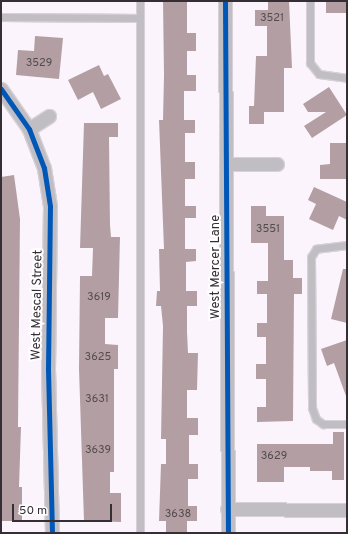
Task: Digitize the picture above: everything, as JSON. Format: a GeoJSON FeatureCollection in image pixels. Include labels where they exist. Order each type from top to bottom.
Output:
{"type":"FeatureCollection","features":[{"type":"Feature","properties":{"kind":"street","name":"West Mercer Lane"},"geometry":{"type":"LineString","coordinates":[[225,1],[228,533]]}},
{"type":"Feature","properties":{"kind":"street","name":"West Mescal Street"},"geometry":{"type":"LineString","coordinates":[[1,89],[29,129],[44,168],[50,206],[48,370],[52,533]]}},
{"type":"Feature","properties":{"kind":"street"},"geometry":{"type":"LineString","coordinates":[[29,129],[49,116]]}},
{"type":"Feature","properties":{"kind":"street"},"geometry":{"type":"LineString","coordinates":[[227,164],[277,164]]}},
{"type":"Feature","properties":{"kind":"street"},"geometry":{"type":"LineString","coordinates":[[228,509],[347,510]]}},
{"type":"Feature","properties":{"kind":"lane"},"geometry":{"type":"LineString","coordinates":[[140,1],[140,533]]}},
{"type":"Feature","properties":{"kind":"lane"},"geometry":{"type":"LineString","coordinates":[[310,1],[310,63],[319,74],[347,78]]}},
{"type":"Feature","properties":{"kind":"lane"},"geometry":{"type":"LineString","coordinates":[[1,17],[140,18]]}},
{"type":"Feature","properties":{"kind":"lane"},"geometry":{"type":"LineString","coordinates":[[347,245],[316,249],[311,257],[312,408],[316,419],[323,424],[347,424]]}},
{"type":"Feature","properties":{"kind":"building"},"geometry":{"type":"Polygon","coordinates":[[[163,1],[187,1],[187,33],[196,33],[196,51],[187,51],[187,75],[196,75],[196,91],[184,91],[184,120],[195,120],[195,133],[185,133],[185,162],[195,162],[195,179],[185,179],[185,206],[196,206],[196,218],[185,218],[185,249],[196,249],[196,261],[186,262],[186,291],[197,291],[197,306],[187,306],[188,353],[198,353],[197,390],[187,390],[187,418],[198,418],[198,435],[189,435],[189,464],[198,464],[198,479],[188,479],[188,506],[197,506],[197,521],[187,521],[187,533],[166,533],[166,521],[159,521],[161,464],[166,464],[166,439],[161,439],[163,326],[161,306],[156,306],[157,291],[160,291],[159,249],[164,249],[159,120],[163,120],[163,1]]]}},
{"type":"Feature","properties":{"kind":"building"},"geometry":{"type":"Polygon","coordinates":[[[268,1],[289,1],[292,68],[284,68],[284,112],[264,112],[264,124],[249,124],[249,106],[254,106],[256,56],[267,56],[267,26],[255,26],[255,10],[268,10],[268,1]]]}},
{"type":"Feature","properties":{"kind":"building"},"geometry":{"type":"Polygon","coordinates":[[[326,1],[347,1],[347,13],[326,13],[326,1]]]}},
{"type":"Feature","properties":{"kind":"building"},"geometry":{"type":"Polygon","coordinates":[[[35,36],[63,38],[59,79],[16,75],[18,50],[34,51],[35,36]]]}},
{"type":"Feature","properties":{"kind":"building"},"geometry":{"type":"Polygon","coordinates":[[[99,65],[104,76],[108,74],[121,99],[101,109],[93,92],[78,100],[68,80],[99,65]]]}},
{"type":"Feature","properties":{"kind":"building"},"geometry":{"type":"Polygon","coordinates":[[[329,87],[347,115],[312,138],[304,126],[326,112],[308,112],[303,104],[329,87]]]}},
{"type":"Feature","properties":{"kind":"building"},"geometry":{"type":"Polygon","coordinates":[[[84,123],[118,123],[118,137],[109,137],[111,237],[120,237],[118,318],[105,318],[105,344],[118,345],[118,369],[114,369],[114,472],[110,472],[110,493],[121,493],[121,522],[84,521],[79,369],[80,276],[92,276],[93,248],[80,248],[84,123]]]}},
{"type":"Feature","properties":{"kind":"building"},"geometry":{"type":"Polygon","coordinates":[[[330,143],[347,143],[347,179],[320,179],[320,165],[330,164],[330,143]]]}},
{"type":"Feature","properties":{"kind":"building"},"geometry":{"type":"Polygon","coordinates":[[[14,175],[20,219],[18,427],[21,427],[19,487],[22,487],[22,521],[1,521],[1,177],[14,175]]]}},
{"type":"Feature","properties":{"kind":"building"},"geometry":{"type":"Polygon","coordinates":[[[314,187],[347,202],[347,220],[339,216],[333,230],[309,219],[316,204],[308,200],[314,187]]]}},
{"type":"Feature","properties":{"kind":"building"},"geometry":{"type":"Polygon","coordinates":[[[251,206],[266,206],[266,216],[284,216],[284,260],[293,260],[293,278],[302,278],[302,294],[294,294],[293,421],[257,422],[257,407],[266,407],[266,379],[256,379],[256,364],[266,364],[266,337],[257,337],[257,323],[267,323],[267,294],[257,294],[257,281],[268,281],[268,243],[251,243],[251,206]]]}},
{"type":"Feature","properties":{"kind":"building"},"geometry":{"type":"Polygon","coordinates":[[[343,269],[347,269],[347,323],[331,319],[343,269]]]}},
{"type":"Feature","properties":{"kind":"building"},"geometry":{"type":"Polygon","coordinates":[[[347,340],[346,396],[334,363],[327,366],[321,349],[347,340]]]}},
{"type":"Feature","properties":{"kind":"building"},"geometry":{"type":"Polygon","coordinates":[[[333,432],[344,432],[344,480],[332,480],[332,471],[310,471],[310,467],[284,467],[284,482],[257,482],[257,444],[333,444],[333,432]]]}},
{"type":"Feature","properties":{"kind":"cycle path"},"geometry":{"type":"LineString","coordinates":[[225,1],[228,533]]}},
{"type":"Feature","properties":{"kind":"cycle path"},"geometry":{"type":"LineString","coordinates":[[1,89],[29,129],[44,168],[50,206],[48,369],[52,533]]}}]}
